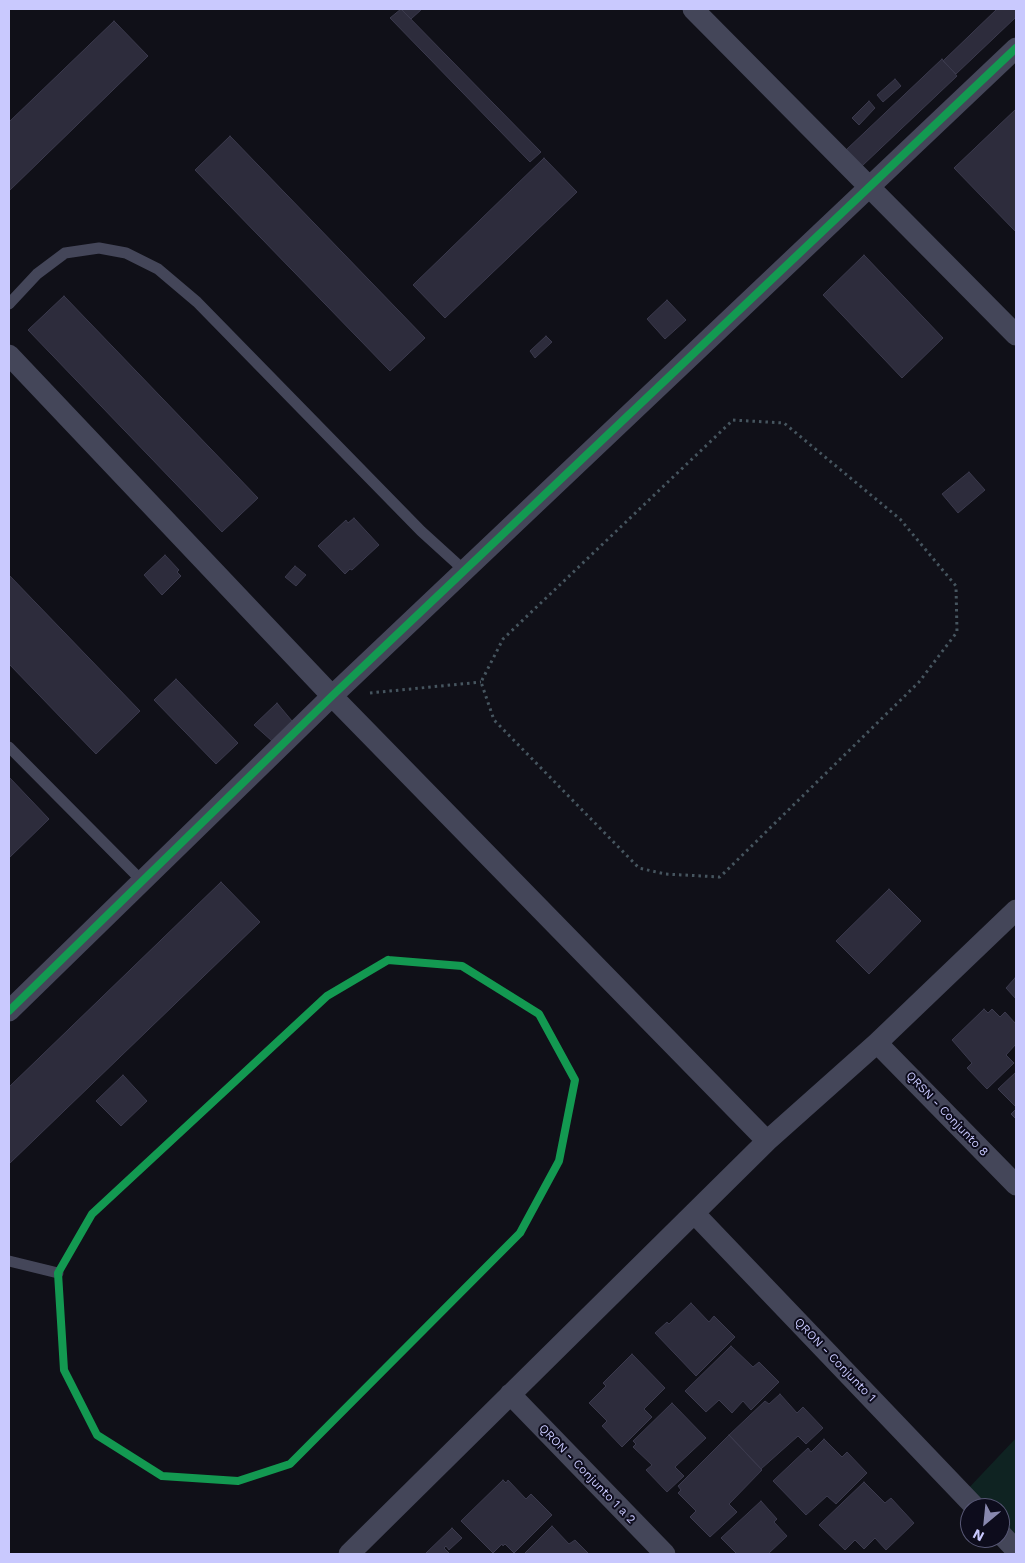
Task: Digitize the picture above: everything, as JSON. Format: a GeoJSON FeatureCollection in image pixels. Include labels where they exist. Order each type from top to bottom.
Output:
{"type":"FeatureCollection","features":[{"type":"Feature","properties":{"kind":"street"},"geometry":{"type":"LineString","coordinates":[[693,9],[1016,335]]}},
{"type":"Feature","properties":{"kind":"street"},"geometry":{"type":"LineString","coordinates":[[9,1011],[332,696],[1016,48]]}},
{"type":"Feature","properties":{"kind":"street"},"geometry":{"type":"LineString","coordinates":[[9,355],[332,696],[767,1141]]}},
{"type":"Feature","properties":{"kind":"street"},"geometry":{"type":"LineString","coordinates":[[349,1554],[767,1141],[878,1043],[1016,910]]}},
{"type":"Feature","properties":{"kind":"street","name":"QRSN - Conjunto 8"},"geometry":{"type":"LineString","coordinates":[[878,1043],[1016,1185]]}},
{"type":"Feature","properties":{"kind":"street","name":"QRON - Conjunto 1"},"geometry":{"type":"LineString","coordinates":[[694,1213],[966,1498]]}},
{"type":"Feature","properties":{"kind":"street","name":"QRON - Conjunto 1 a 2"},"geometry":{"type":"LineString","coordinates":[[510,1394],[664,1554]]}},
{"type":"Feature","properties":{"kind":"lane"},"geometry":{"type":"LineString","coordinates":[[9,304],[37,274],[65,253],[99,248],[126,253],[158,269],[197,302],[421,531],[464,571]]}},
{"type":"Feature","properties":{"kind":"lane"},"geometry":{"type":"LineString","coordinates":[[9,748],[142,881]]}},
{"type":"Feature","properties":{"kind":"lane"},"geometry":{"type":"LineString","coordinates":[[9,1261],[58,1273]]}},
{"type":"Feature","properties":{"kind":"path"},"geometry":{"type":"LineString","coordinates":[[732,420],[784,423],[900,519],[956,586],[957,632],[918,682],[720,877],[665,874],[639,868],[494,720],[481,682],[503,639],[732,420]]}},
{"type":"Feature","properties":{"kind":"path"},"geometry":{"type":"LineString","coordinates":[[369,693],[481,682]]}},
{"type":"Feature","properties":{"kind":"green space"},"geometry":{"type":"Polygon","coordinates":[[[1016,1438],[1016,1545],[1010,1539],[1010,1498],[969,1498],[964,1493],[1016,1438]]]}},
{"type":"Feature","properties":{"kind":"building"},"geometry":{"type":"Polygon","coordinates":[[[401,9],[422,9],[411,19],[401,9]]]}},
{"type":"Feature","properties":{"kind":"building"},"geometry":{"type":"Polygon","coordinates":[[[401,9],[541,152],[530,162],[390,18],[401,9]]]}},
{"type":"Feature","properties":{"kind":"building"},"geometry":{"type":"Polygon","coordinates":[[[997,9],[1016,9],[1016,17],[956,74],[943,61],[997,9]]]}},
{"type":"Feature","properties":{"kind":"building"},"geometry":{"type":"Polygon","coordinates":[[[114,21],[148,56],[9,191],[9,122],[114,21]]]}},
{"type":"Feature","properties":{"kind":"building"},"geometry":{"type":"Polygon","coordinates":[[[942,59],[957,76],[862,166],[846,150],[942,59]]]}},
{"type":"Feature","properties":{"kind":"building"},"geometry":{"type":"Polygon","coordinates":[[[895,79],[901,86],[883,102],[877,95],[895,79]]]}},
{"type":"Feature","properties":{"kind":"building"},"geometry":{"type":"Polygon","coordinates":[[[869,101],[875,108],[859,125],[852,118],[869,101]]]}},
{"type":"Feature","properties":{"kind":"building"},"geometry":{"type":"Polygon","coordinates":[[[1016,109],[1016,232],[954,168],[1016,109]]]}},
{"type":"Feature","properties":{"kind":"building"},"geometry":{"type":"Polygon","coordinates":[[[230,136],[425,338],[390,371],[195,170],[230,136]]]}},
{"type":"Feature","properties":{"kind":"building"},"geometry":{"type":"Polygon","coordinates":[[[544,158],[577,192],[445,318],[413,285],[544,158]]]}},
{"type":"Feature","properties":{"kind":"building"},"geometry":{"type":"Polygon","coordinates":[[[864,255],[943,338],[902,378],[823,295],[864,255]]]}},
{"type":"Feature","properties":{"kind":"building"},"geometry":{"type":"Polygon","coordinates":[[[64,296],[258,498],[222,532],[28,330],[64,296]]]}},
{"type":"Feature","properties":{"kind":"building"},"geometry":{"type":"Polygon","coordinates":[[[667,300],[686,320],[665,339],[647,319],[667,300]]]}},
{"type":"Feature","properties":{"kind":"building"},"geometry":{"type":"Polygon","coordinates":[[[546,336],[552,342],[535,358],[530,351],[546,336]]]}},
{"type":"Feature","properties":{"kind":"building"},"geometry":{"type":"Polygon","coordinates":[[[969,472],[985,490],[958,513],[942,494],[969,472]]]}},
{"type":"Feature","properties":{"kind":"building"},"geometry":{"type":"Polygon","coordinates":[[[354,518],[379,545],[345,574],[318,546],[346,520],[348,523],[354,518]]]}},
{"type":"Feature","properties":{"kind":"building"},"geometry":{"type":"Polygon","coordinates":[[[165,555],[179,570],[177,572],[181,576],[162,595],[144,575],[165,555]]]}},
{"type":"Feature","properties":{"kind":"building"},"geometry":{"type":"Polygon","coordinates":[[[295,566],[306,575],[296,586],[285,577],[295,566]]]}},
{"type":"Feature","properties":{"kind":"building"},"geometry":{"type":"Polygon","coordinates":[[[9,575],[140,711],[96,754],[9,664],[9,575]]]}},
{"type":"Feature","properties":{"kind":"building"},"geometry":{"type":"Polygon","coordinates":[[[176,679],[238,743],[216,764],[154,700],[176,679]]]}},
{"type":"Feature","properties":{"kind":"building"},"geometry":{"type":"Polygon","coordinates":[[[277,703],[292,721],[272,741],[254,725],[277,703]]]}},
{"type":"Feature","properties":{"kind":"building"},"geometry":{"type":"Polygon","coordinates":[[[9,777],[49,819],[9,858],[9,777]]]}},
{"type":"Feature","properties":{"kind":"building"},"geometry":{"type":"Polygon","coordinates":[[[221,882],[260,922],[9,1164],[9,1087],[221,882]]]}},
{"type":"Feature","properties":{"kind":"building"},"geometry":{"type":"Polygon","coordinates":[[[889,889],[921,921],[869,974],[836,941],[889,889]]]}},
{"type":"Feature","properties":{"kind":"building"},"geometry":{"type":"Polygon","coordinates":[[[1016,979],[1016,999],[1006,988],[1016,979]]]}},
{"type":"Feature","properties":{"kind":"building"},"geometry":{"type":"Polygon","coordinates":[[[984,1009],[988,1013],[992,1009],[1000,1017],[1005,1012],[1016,1024],[1016,1044],[1006,1055],[1014,1063],[987,1089],[967,1068],[972,1063],[952,1040],[984,1009]]]}},
{"type":"Feature","properties":{"kind":"building"},"geometry":{"type":"Polygon","coordinates":[[[1016,1072],[1016,1107],[998,1089],[1016,1072]]]}},
{"type":"Feature","properties":{"kind":"building"},"geometry":{"type":"Polygon","coordinates":[[[123,1075],[147,1101],[121,1126],[96,1101],[123,1075]]]}},
{"type":"Feature","properties":{"kind":"building"},"geometry":{"type":"Polygon","coordinates":[[[1016,1109],[1016,1119],[1011,1114],[1016,1109]]]}},
{"type":"Feature","properties":{"kind":"building"},"geometry":{"type":"Polygon","coordinates":[[[691,1303],[709,1322],[714,1316],[735,1337],[696,1376],[655,1333],[667,1322],[669,1324],[691,1303]]]}},
{"type":"Feature","properties":{"kind":"building"},"geometry":{"type":"Polygon","coordinates":[[[731,1346],[753,1367],[759,1362],[779,1382],[751,1410],[743,1401],[732,1413],[719,1400],[706,1412],[685,1391],[731,1346]]]}},
{"type":"Feature","properties":{"kind":"building"},"geometry":{"type":"Polygon","coordinates":[[[632,1354],[665,1388],[644,1409],[652,1417],[622,1447],[602,1426],[607,1421],[589,1403],[606,1386],[603,1383],[632,1354]]]}},
{"type":"Feature","properties":{"kind":"building"},"geometry":{"type":"Polygon","coordinates":[[[780,1394],[797,1413],[803,1407],[823,1428],[806,1444],[798,1436],[761,1469],[729,1435],[765,1401],[769,1404],[780,1394]]]}},
{"type":"Feature","properties":{"kind":"building"},"geometry":{"type":"Polygon","coordinates":[[[672,1403],[706,1438],[675,1467],[684,1476],[667,1492],[646,1470],[652,1465],[633,1447],[636,1444],[633,1441],[672,1403]]]}},
{"type":"Feature","properties":{"kind":"building"},"geometry":{"type":"Polygon","coordinates":[[[729,1435],[762,1470],[729,1504],[737,1512],[710,1537],[690,1517],[696,1511],[678,1493],[681,1490],[678,1486],[729,1435]]]}},
{"type":"Feature","properties":{"kind":"building"},"geometry":{"type":"Polygon","coordinates":[[[824,1439],[842,1457],[847,1452],[867,1473],[836,1504],[827,1496],[806,1515],[773,1481],[808,1448],[811,1452],[824,1439]]]}},
{"type":"Feature","properties":{"kind":"building"},"geometry":{"type":"Polygon","coordinates":[[[503,1480],[506,1483],[508,1480],[526,1499],[531,1494],[552,1515],[514,1553],[505,1544],[503,1546],[502,1544],[493,1553],[461,1521],[503,1480]]]}},
{"type":"Feature","properties":{"kind":"building"},"geometry":{"type":"Polygon","coordinates":[[[864,1482],[885,1503],[891,1498],[914,1523],[886,1550],[875,1538],[864,1549],[855,1540],[845,1550],[819,1525],[864,1482]]]}},
{"type":"Feature","properties":{"kind":"building"},"geometry":{"type":"Polygon","coordinates":[[[761,1501],[777,1519],[774,1522],[787,1536],[768,1554],[737,1554],[721,1538],[761,1501]]]}},
{"type":"Feature","properties":{"kind":"building"},"geometry":{"type":"Polygon","coordinates":[[[552,1526],[569,1544],[575,1540],[589,1554],[524,1554],[552,1526]]]}},
{"type":"Feature","properties":{"kind":"building"},"geometry":{"type":"Polygon","coordinates":[[[452,1528],[462,1538],[449,1550],[446,1546],[444,1548],[450,1554],[425,1554],[452,1528]]]}},
{"type":"Feature","properties":{"kind":"cycle path"},"geometry":{"type":"LineString","coordinates":[[9,1011],[332,696],[1016,48]]}},
{"type":"Feature","properties":{"kind":"cycle path"},"geometry":{"type":"LineString","coordinates":[[388,960],[462,966],[539,1014],[575,1080],[559,1161],[520,1233],[290,1464],[238,1481],[162,1476],[97,1435],[64,1370],[58,1273],[92,1214],[327,996],[388,960]]}}]}
